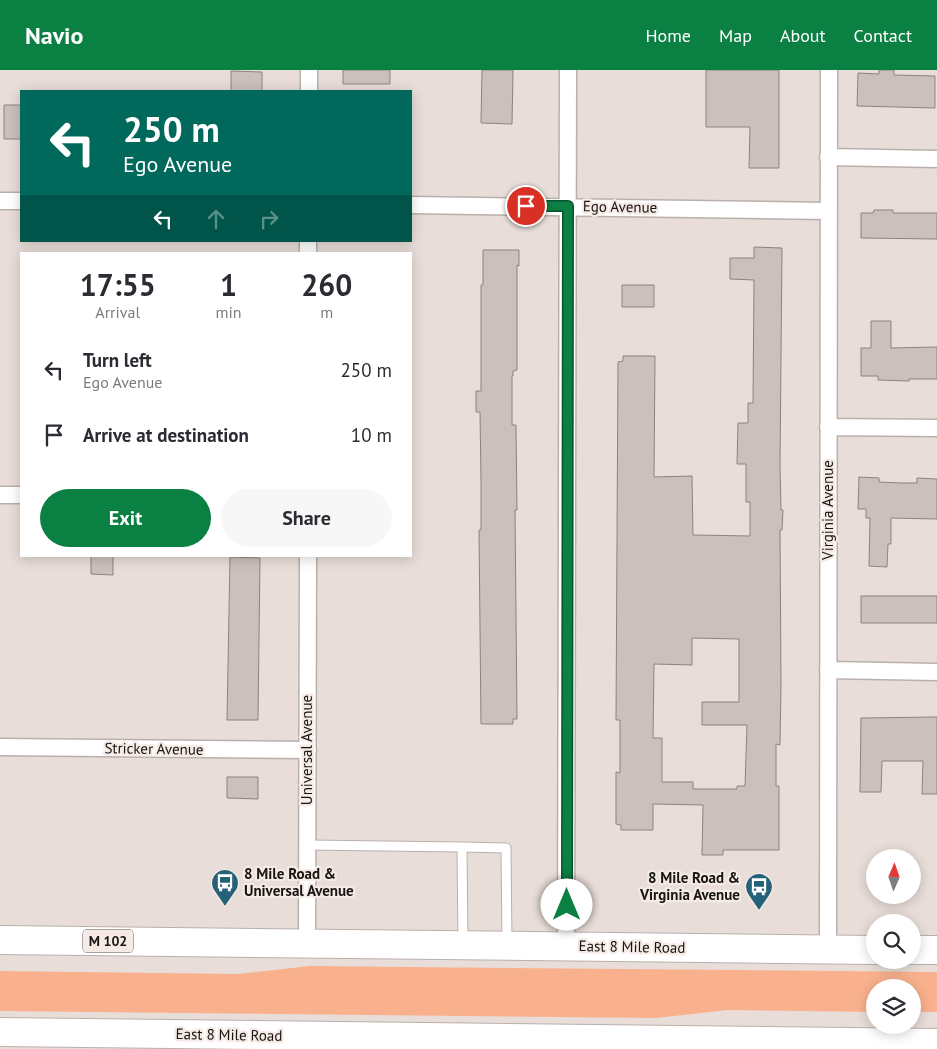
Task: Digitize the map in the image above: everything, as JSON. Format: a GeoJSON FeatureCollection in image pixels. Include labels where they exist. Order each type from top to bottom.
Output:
{"type":"FeatureCollection","features":[{"type":"Feature","properties":{"kind":"highway","name":"East 8 Mile Road"},"geometry":{"type":"LineString","coordinates":[[0,940],[866,950]]}},
{"type":"Feature","properties":{"kind":"highway"},"geometry":{"type":"LineString","coordinates":[[921,950],[937,950]]}},
{"type":"Feature","properties":{"kind":"highway","name":"East 8 Mile Road"},"geometry":{"type":"LineString","coordinates":[[0,1032],[84,1041],[137,1038],[657,1045],[937,1043]]}},
{"type":"Feature","properties":{"kind":"street"},"geometry":{"type":"LineString","coordinates":[[308,90],[309,70]]}},
{"type":"Feature","properties":{"kind":"street"},"geometry":{"type":"LineString","coordinates":[[566,946],[568,70]]}},
{"type":"Feature","properties":{"kind":"street","name":"Virginia Avenue"},"geometry":{"type":"LineString","coordinates":[[828,949],[829,70]]}},
{"type":"Feature","properties":{"kind":"street"},"geometry":{"type":"LineString","coordinates":[[828,157],[937,159]]}},
{"type":"Feature","properties":{"kind":"street"},"geometry":{"type":"LineString","coordinates":[[0,201],[20,201]]}},
{"type":"Feature","properties":{"kind":"street","name":"Ego Avenue"},"geometry":{"type":"LineString","coordinates":[[412,205],[828,211]]}},
{"type":"Feature","properties":{"kind":"street"},"geometry":{"type":"LineString","coordinates":[[828,427],[937,428]]}},
{"type":"Feature","properties":{"kind":"street"},"geometry":{"type":"LineString","coordinates":[[0,495],[20,495]]}},
{"type":"Feature","properties":{"kind":"street","name":"Universal Avenue"},"geometry":{"type":"LineString","coordinates":[[307,944],[308,557]]}},
{"type":"Feature","properties":{"kind":"street"},"geometry":{"type":"LineString","coordinates":[[828,670],[937,672]]}},
{"type":"Feature","properties":{"kind":"street","name":"Stricker Avenue"},"geometry":{"type":"LineString","coordinates":[[0,747],[308,750]]}},
{"type":"Feature","properties":{"kind":"lane"},"geometry":{"type":"LineString","coordinates":[[307,845],[506,848],[507,946]]}},
{"type":"Feature","properties":{"kind":"lane"},"geometry":{"type":"LineString","coordinates":[[462,847],[463,945]]}},
{"type":"Feature","properties":{"kind":"shaded area"},"geometry":{"type":"Polygon","coordinates":[[[310,966],[937,972],[937,1012],[921,1012],[921,979],[866,979],[866,1012],[728,1010],[656,1018],[0,1011],[0,971],[237,974],[310,966]]]}},
{"type":"Feature","properties":{"kind":"building"},"geometry":{"type":"Polygon","coordinates":[[[343,70],[390,70],[390,84],[343,84],[343,70]]]}},
{"type":"Feature","properties":{"kind":"building"},"geometry":{"type":"Polygon","coordinates":[[[482,70],[513,70],[512,124],[481,123],[482,70]]]}},
{"type":"Feature","properties":{"kind":"building"},"geometry":{"type":"Polygon","coordinates":[[[706,70],[779,70],[779,168],[749,168],[750,127],[706,127],[706,70]]]}},
{"type":"Feature","properties":{"kind":"building"},"geometry":{"type":"Polygon","coordinates":[[[879,70],[894,70],[894,75],[935,76],[935,108],[857,106],[858,73],[879,74],[879,70]]]}},
{"type":"Feature","properties":{"kind":"building"},"geometry":{"type":"Polygon","coordinates":[[[231,71],[262,72],[262,90],[231,90],[231,71]]]}},
{"type":"Feature","properties":{"kind":"building"},"geometry":{"type":"Polygon","coordinates":[[[4,105],[20,105],[20,139],[4,139],[4,105]]]}},
{"type":"Feature","properties":{"kind":"building"},"geometry":{"type":"Polygon","coordinates":[[[874,210],[893,210],[893,213],[937,213],[937,239],[861,238],[861,213],[873,213],[874,210]]]}},
{"type":"Feature","properties":{"kind":"building"},"geometry":{"type":"Polygon","coordinates":[[[754,247],[782,248],[780,466],[781,510],[783,510],[782,530],[780,530],[781,684],[780,745],[776,744],[776,786],[779,786],[779,850],[723,850],[723,855],[702,855],[703,805],[653,804],[653,830],[621,830],[621,825],[616,824],[616,772],[620,773],[620,720],[616,720],[618,362],[623,361],[623,356],[655,356],[654,477],[692,476],[693,535],[750,536],[750,502],[746,502],[746,464],[737,464],[738,423],[748,423],[748,403],[753,403],[754,280],[730,279],[730,258],[754,258],[754,247]],[[692,638],[692,665],[654,664],[653,738],[662,738],[662,782],[693,782],[693,789],[737,789],[737,786],[745,786],[747,725],[702,725],[702,702],[739,702],[739,639],[692,638]]]}},
{"type":"Feature","properties":{"kind":"building"},"geometry":{"type":"Polygon","coordinates":[[[483,250],[519,250],[519,266],[517,265],[517,370],[513,371],[512,376],[512,425],[516,425],[517,510],[515,510],[517,719],[513,719],[513,724],[481,724],[480,412],[476,412],[476,391],[481,391],[481,285],[483,285],[483,250]]]}},
{"type":"Feature","properties":{"kind":"building"},"geometry":{"type":"Polygon","coordinates":[[[622,285],[654,285],[654,307],[622,307],[622,285]]]}},
{"type":"Feature","properties":{"kind":"building"},"geometry":{"type":"Polygon","coordinates":[[[871,321],[891,321],[891,348],[937,347],[937,379],[909,379],[909,381],[878,380],[878,376],[861,376],[861,348],[871,348],[871,321]]]}},
{"type":"Feature","properties":{"kind":"building"},"geometry":{"type":"Polygon","coordinates":[[[859,477],[879,478],[879,482],[901,483],[917,483],[917,478],[937,479],[937,519],[891,518],[891,544],[888,544],[887,567],[869,566],[870,518],[866,518],[866,509],[858,509],[859,477]]]}},
{"type":"Feature","properties":{"kind":"building"},"geometry":{"type":"Polygon","coordinates":[[[91,557],[113,557],[113,575],[91,574],[91,557]]]}},
{"type":"Feature","properties":{"kind":"building"},"geometry":{"type":"Polygon","coordinates":[[[230,557],[260,558],[258,720],[227,720],[230,557]]]}},
{"type":"Feature","properties":{"kind":"building"},"geometry":{"type":"Polygon","coordinates":[[[861,596],[937,596],[937,623],[861,623],[861,596]]]}},
{"type":"Feature","properties":{"kind":"building"},"geometry":{"type":"Polygon","coordinates":[[[937,717],[937,794],[922,794],[923,761],[882,761],[881,792],[860,792],[861,718],[937,717]]]}},
{"type":"Feature","properties":{"kind":"building"},"geometry":{"type":"Polygon","coordinates":[[[227,777],[258,777],[258,799],[227,798],[227,777]]]}},
{"type":"Feature","properties":{"kind":"place","name":"8 Mile Road & Universal Avenue"},"geometry":{"type":"Point","coordinates":[225,907]}},
{"type":"Feature","properties":{"kind":"place","name":"8 Mile Road & Virginia Avenue"},"geometry":{"type":"Point","coordinates":[759,911]}},
{"type":"Feature","properties":{"kind":"route"},"geometry":{"type":"LineString","coordinates":[[526,206],[568,206],[567,905]]}}]}
